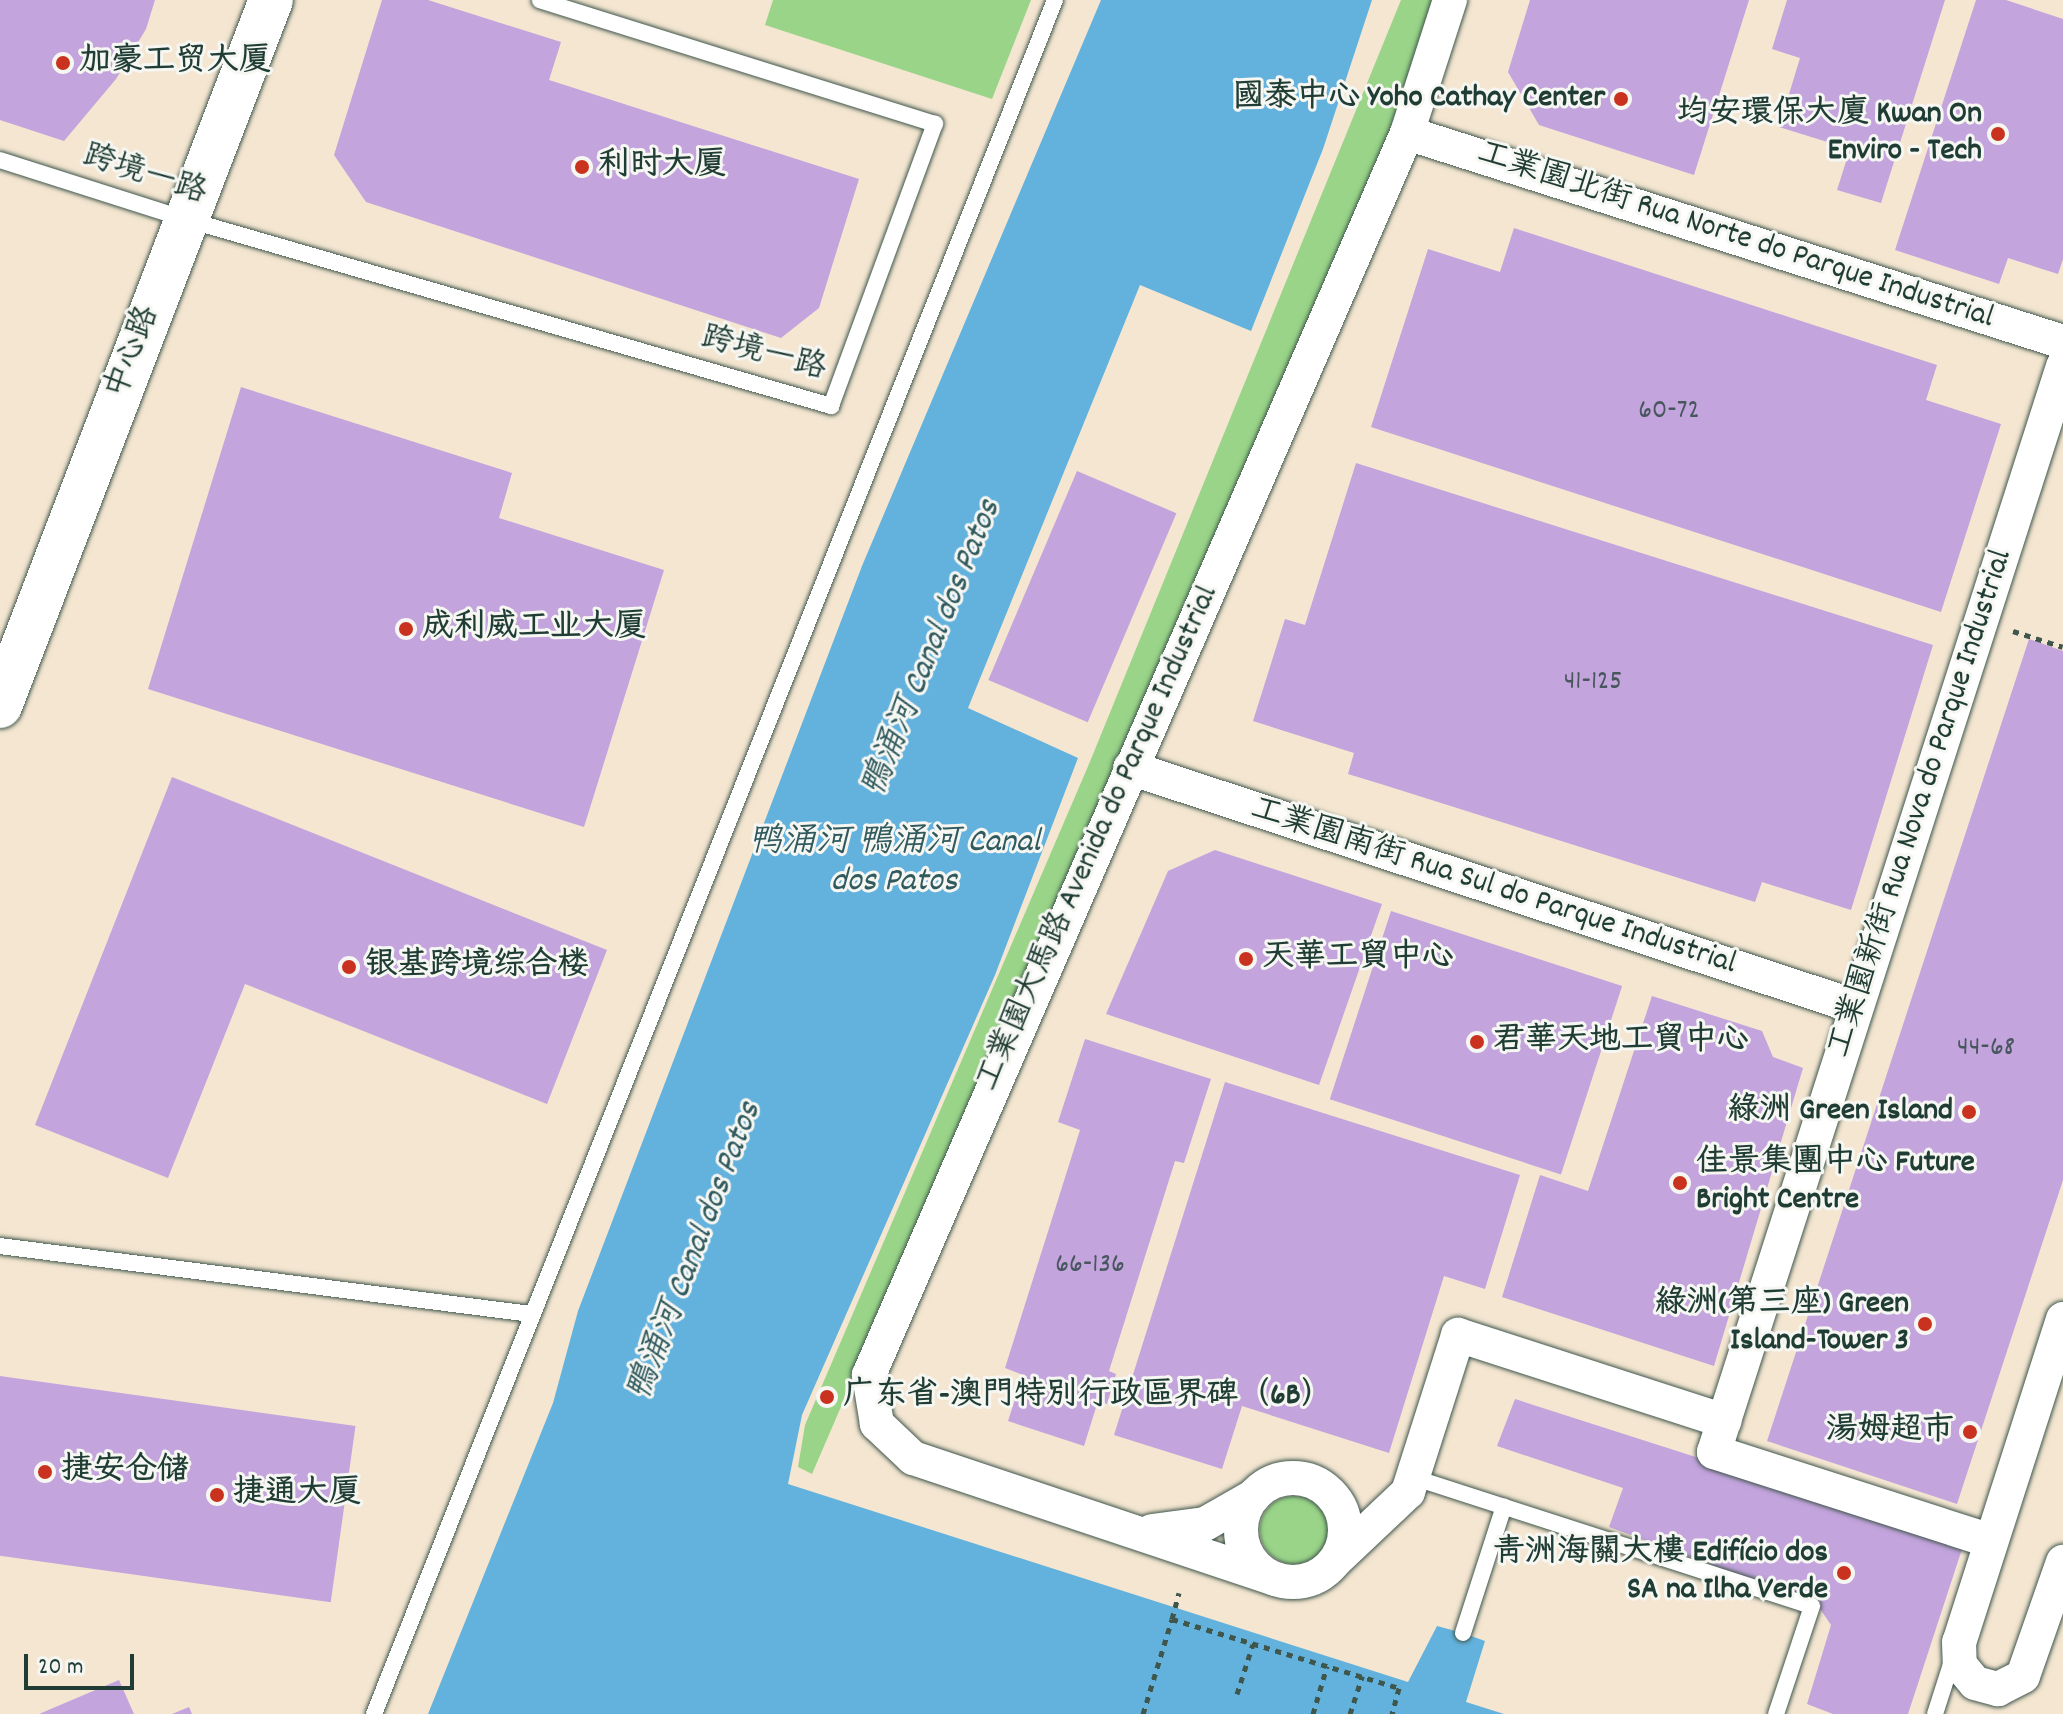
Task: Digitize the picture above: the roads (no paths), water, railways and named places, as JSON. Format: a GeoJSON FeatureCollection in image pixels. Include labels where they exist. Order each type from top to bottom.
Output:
{"type":"FeatureCollection","features":[{"type":"Feature","properties":{"kind":"street","name":"中心路"},"geometry":{"type":"LineString","coordinates":[[0,706],[271,0]]}},
{"type":"Feature","properties":{"kind":"street","name":"工業園大馬路 Avenida do Parque Industrial"},"geometry":{"type":"LineString","coordinates":[[1275,1579],[907,1455],[877,1424],[868,1387],[874,1357],[1407,133],[1450,0]]}},
{"type":"Feature","properties":{"kind":"street","name":"工業園北街 Rua Norte do Parque Industrial"},"geometry":{"type":"LineString","coordinates":[[1407,133],[2063,342]]}},
{"type":"Feature","properties":{"kind":"street","name":"工業園新街 Rua Nova do Parque Industrial"},"geometry":{"type":"LineString","coordinates":[[1991,1541],[1714,1452],[2063,366]]}},
{"type":"Feature","properties":{"kind":"street","name":"工業園南街 Rua Sul do Parque Industrial"},"geometry":{"type":"LineString","coordinates":[[1130,768],[1857,1007]]}},
{"type":"Feature","properties":{"kind":"street"},"geometry":{"type":"LineString","coordinates":[[2063,1319],[1959,1642],[1963,1671],[1980,1686],[2004,1688],[2027,1671],[2063,1562]]}},
{"type":"Feature","properties":{"kind":"street"},"geometry":{"type":"LineString","coordinates":[[1412,1480],[1392,1494],[1372,1497],[1283,1479],[1254,1496],[1243,1514],[1242,1539],[1254,1565],[1275,1579],[1308,1580],[1336,1560],[1357,1535],[1400,1503],[1412,1480],[1458,1335],[1724,1421]]}},
{"type":"Feature","properties":{"kind":"street"},"geometry":{"type":"LineString","coordinates":[[1317,1484],[1331,1495],[1344,1518],[1344,1540],[1336,1560]]}},
{"type":"Feature","properties":{"kind":"street","name":"工業園大馬路 Avenida do Parque Industrial"},"geometry":{"type":"LineString","coordinates":[[1128,1527],[1173,1531],[1200,1526],[1254,1496]]}},
{"type":"Feature","properties":{"kind":"lane","name":"跨境一路"},"geometry":{"type":"LineString","coordinates":[[0,160],[185,219],[831,406],[935,124],[540,0]]}},
{"type":"Feature","properties":{"kind":"lane"},"geometry":{"type":"LineString","coordinates":[[374,1714],[1055,0]]}},
{"type":"Feature","properties":{"kind":"lane"},"geometry":{"type":"LineString","coordinates":[[0,1246],[531,1314]]}},
{"type":"Feature","properties":{"kind":"lane"},"geometry":{"type":"LineString","coordinates":[[1412,1480],[1504,1506],[1812,1606],[1776,1714]]}},
{"type":"Feature","properties":{"kind":"lane"},"geometry":{"type":"LineString","coordinates":[[1463,1633],[1504,1506]]}},
{"type":"Feature","properties":{"kind":"lane"},"geometry":{"type":"LineString","coordinates":[[1936,1711],[1959,1642]]}},
{"type":"Feature","properties":{"kind":"lane"},"geometry":{"type":"LineString","coordinates":[[1936,1711],[1953,1690],[1980,1686]]}},
{"type":"Feature","properties":{"kind":"water","name":"鸭涌河 鴨涌河 Canal dos Patos"},"geometry":{"type":"Polygon","coordinates":[[[1101,0],[1372,0],[1323,149],[1251,331],[1140,285],[968,708],[1078,758],[995,975],[802,1415],[788,1484],[1408,1682],[1437,1626],[1463,1633],[1485,1641],[1466,1702],[1504,1714],[428,1714],[553,1403],[578,1311],[862,566],[1101,0]]]}},
{"type":"Feature","properties":{"kind":"place","name":"加豪工贸大厦"},"geometry":{"type":"Point","coordinates":[63,63]}},
{"type":"Feature","properties":{"kind":"place","name":"國泰中心 Yoho Cathay Center"},"geometry":{"type":"Point","coordinates":[1621,99]}},
{"type":"Feature","properties":{"kind":"place","name":"均安環保大廈 Kwan On Enviro - Tech"},"geometry":{"type":"Point","coordinates":[1998,134]}},
{"type":"Feature","properties":{"kind":"place","name":"利时大厦"},"geometry":{"type":"Point","coordinates":[582,167]}},
{"type":"Feature","properties":{"kind":"place","name":"成利威工业大厦"},"geometry":{"type":"Point","coordinates":[406,629]}},
{"type":"Feature","properties":{"kind":"place","name":"天華工貿中心"},"geometry":{"type":"Point","coordinates":[1246,959]}},
{"type":"Feature","properties":{"kind":"place","name":"银基跨境综合楼"},"geometry":{"type":"Point","coordinates":[349,967]}},
{"type":"Feature","properties":{"kind":"place","name":"君華天地工貿中心"},"geometry":{"type":"Point","coordinates":[1477,1042]}},
{"type":"Feature","properties":{"kind":"place","name":"綠洲 Green Island"},"geometry":{"type":"Point","coordinates":[1969,1112]}},
{"type":"Feature","properties":{"kind":"place","name":"佳景集團中心 Future Bright Centre"},"geometry":{"type":"Point","coordinates":[1680,1183]}},
{"type":"Feature","properties":{"kind":"place","name":"綠洲(第三座) Green Island-Tower 3"},"geometry":{"type":"Point","coordinates":[1925,1324]}},
{"type":"Feature","properties":{"kind":"place","name":"广东省-澳門特別行政區界碑（6B）"},"geometry":{"type":"Point","coordinates":[827,1397]}},
{"type":"Feature","properties":{"kind":"place","name":"湯姆超市"},"geometry":{"type":"Point","coordinates":[1970,1432]}},
{"type":"Feature","properties":{"kind":"place","name":"捷安仓储"},"geometry":{"type":"Point","coordinates":[45,1472]}},
{"type":"Feature","properties":{"kind":"place","name":"捷通大厦"},"geometry":{"type":"Point","coordinates":[217,1495]}},
{"type":"Feature","properties":{"kind":"place","name":"青洲海關大樓 Edifício dos SA na Ilha Verde"},"geometry":{"type":"Point","coordinates":[1844,1573]}},
{"type":"Feature","properties":{"kind":"water label","name":"鴨涌河 Canal dos Patos"},"geometry":{"type":"Point","coordinates":[933,649]}},
{"type":"Feature","properties":{"kind":"water label","name":"鴨涌河 Canal dos Patos"},"geometry":{"type":"Point","coordinates":[696,1252]}}]}
